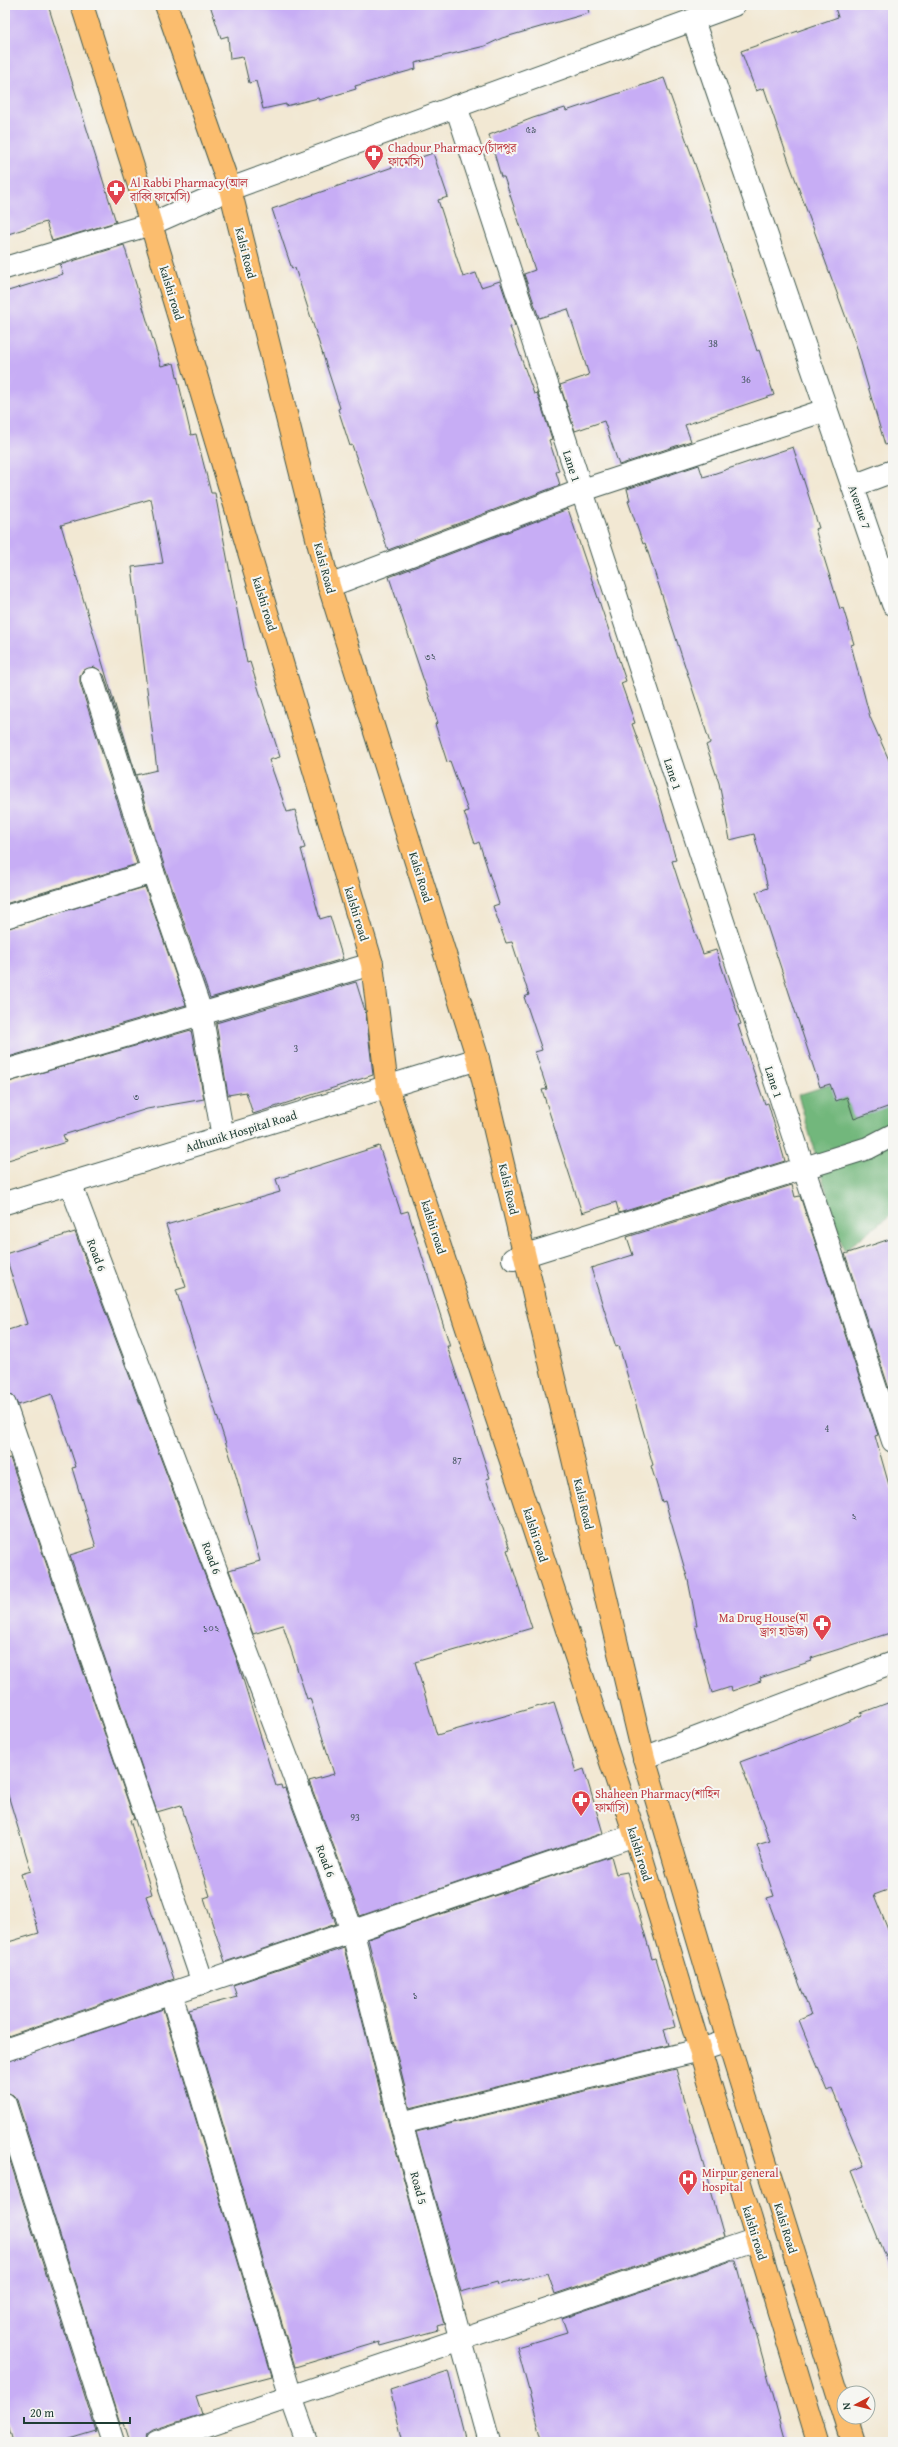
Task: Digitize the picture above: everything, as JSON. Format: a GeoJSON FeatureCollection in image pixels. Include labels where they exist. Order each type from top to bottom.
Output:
{"type":"FeatureCollection","features":[{"type":"Feature","properties":{"kind":"main road","name":"kalshi road"},"geometry":{"type":"LineString","coordinates":[[82,5],[151,224],[372,964],[388,1087],[635,1835],[818,2442]]}},
{"type":"Feature","properties":{"kind":"main road","name":"Kalsi Road"},"geometry":{"type":"LineString","coordinates":[[166,5],[230,189],[329,586],[478,1059],[644,1758],[728,2041],[836,2388]]}},
{"type":"Feature","properties":{"kind":"main road"},"geometry":{"type":"LineString","coordinates":[[848,2425],[853,2442]]}},
{"type":"Feature","properties":{"kind":"street"},"geometry":{"type":"LineString","coordinates":[[5,268],[151,224],[230,189],[734,5]]}},
{"type":"Feature","properties":{"kind":"street","name":"Avenue 7"},"geometry":{"type":"LineString","coordinates":[[693,20],[893,604]]}},
{"type":"Feature","properties":{"kind":"street","name":"Lane 1"},"geometry":{"type":"LineString","coordinates":[[456,106],[580,492],[893,1441]]}},
{"type":"Feature","properties":{"kind":"street"},"geometry":{"type":"LineString","coordinates":[[329,586],[580,492],[826,410]]}},
{"type":"Feature","properties":{"kind":"street"},"geometry":{"type":"LineString","coordinates":[[853,486],[893,471]]}},
{"type":"Feature","properties":{"kind":"street"},"geometry":{"type":"LineString","coordinates":[[92,679],[153,872],[201,1012],[223,1137]]}},
{"type":"Feature","properties":{"kind":"street"},"geometry":{"type":"LineString","coordinates":[[5,917],[153,872]]}},
{"type":"Feature","properties":{"kind":"street"},"geometry":{"type":"LineString","coordinates":[[5,1071],[201,1012],[372,964]]}},
{"type":"Feature","properties":{"kind":"street","name":"Adhunik Hospital Road"},"geometry":{"type":"LineString","coordinates":[[5,1203],[478,1059]]}},
{"type":"Feature","properties":{"kind":"street"},"geometry":{"type":"LineString","coordinates":[[513,1259],[868,1148],[893,1135]]}},
{"type":"Feature","properties":{"kind":"street","name":"Road 6"},"geometry":{"type":"LineString","coordinates":[[70,1183],[353,1933]]}},
{"type":"Feature","properties":{"kind":"street"},"geometry":{"type":"LineString","coordinates":[[5,1405],[203,1983]]}},
{"type":"Feature","properties":{"kind":"street"},"geometry":{"type":"LineString","coordinates":[[644,1758],[893,1663]]}},
{"type":"Feature","properties":{"kind":"street"},"geometry":{"type":"LineString","coordinates":[[5,2050],[353,1933],[635,1835]]}},
{"type":"Feature","properties":{"kind":"street","name":"Road 5"},"geometry":{"type":"LineString","coordinates":[[353,1933],[401,2123],[489,2442]]}},
{"type":"Feature","properties":{"kind":"street"},"geometry":{"type":"LineString","coordinates":[[171,1993],[291,2397],[307,2442]]}},
{"type":"Feature","properties":{"kind":"street"},"geometry":{"type":"LineString","coordinates":[[401,2123],[700,2050],[728,2041]]}},
{"type":"Feature","properties":{"kind":"street"},"geometry":{"type":"LineString","coordinates":[[5,2104],[113,2442]]}},
{"type":"Feature","properties":{"kind":"street"},"geometry":{"type":"LineString","coordinates":[[157,2442],[757,2239]]}},
{"type":"Feature","properties":{"kind":"green space"},"geometry":{"type":"Polygon","coordinates":[[[893,1064],[893,1213],[844,1251],[798,1095],[893,1064]]]}},
{"type":"Feature","properties":{"kind":"building"},"geometry":{"type":"Polygon","coordinates":[[[5,5],[48,5],[116,222],[52,241],[46,222],[5,235],[5,5]]]}},
{"type":"Feature","properties":{"kind":"building"},"geometry":{"type":"Polygon","coordinates":[[[210,5],[587,5],[589,13],[502,38],[485,46],[415,63],[416,69],[355,86],[356,89],[319,100],[318,98],[286,106],[286,104],[263,109],[256,81],[249,83],[243,57],[230,59],[228,36],[221,38],[210,5]]]}},
{"type":"Feature","properties":{"kind":"building"},"geometry":{"type":"Polygon","coordinates":[[[834,5],[893,5],[893,443],[885,445],[856,345],[789,162],[764,88],[756,91],[741,51],[838,17],[834,5]]]}},
{"type":"Feature","properties":{"kind":"building"},"geometry":{"type":"Polygon","coordinates":[[[664,78],[706,195],[757,351],[759,350],[774,395],[685,425],[691,441],[619,465],[604,421],[575,431],[560,385],[589,375],[568,309],[539,318],[524,274],[535,270],[504,177],[501,177],[489,135],[533,118],[565,108],[566,111],[664,78]]]}},
{"type":"Feature","properties":{"kind":"building"},"geometry":{"type":"Polygon","coordinates":[[[433,153],[448,197],[438,200],[463,277],[476,273],[481,287],[500,281],[515,326],[510,327],[534,394],[537,393],[552,439],[549,440],[559,471],[556,472],[560,485],[388,550],[352,445],[350,446],[338,409],[340,408],[295,268],[292,269],[272,209],[433,153]]]}},
{"type":"Feature","properties":{"kind":"building"},"geometry":{"type":"Polygon","coordinates":[[[124,245],[161,366],[174,363],[191,435],[196,434],[211,493],[215,493],[247,663],[250,662],[280,757],[269,760],[287,812],[295,810],[305,848],[301,849],[320,919],[330,916],[343,959],[210,998],[165,868],[104,675],[95,667],[83,670],[80,676],[80,683],[137,864],[5,904],[5,292],[63,274],[60,265],[124,245]],[[151,499],[61,525],[136,775],[157,770],[132,567],[163,563],[151,499]]]}},
{"type":"Feature","properties":{"kind":"building"},"geometry":{"type":"Polygon","coordinates":[[[793,447],[819,528],[815,529],[840,609],[843,608],[854,644],[851,645],[870,717],[893,769],[893,1105],[854,1119],[847,1097],[836,1101],[830,1084],[820,1087],[756,892],[768,888],[754,834],[730,840],[719,783],[706,745],[710,743],[645,543],[643,544],[628,501],[630,500],[627,489],[699,465],[703,477],[793,447]]]}},
{"type":"Feature","properties":{"kind":"building"},"geometry":{"type":"Polygon","coordinates":[[[568,509],[626,681],[621,683],[635,723],[632,724],[658,796],[676,860],[672,861],[695,932],[703,954],[716,950],[741,1024],[738,1025],[765,1104],[768,1103],[785,1161],[619,1213],[616,1202],[582,1213],[542,1090],[547,1089],[535,1052],[542,1050],[524,997],[529,995],[512,942],[506,943],[493,906],[499,904],[479,842],[475,844],[464,812],[468,811],[450,761],[447,762],[435,724],[438,723],[389,577],[568,509]]]}},
{"type":"Feature","properties":{"kind":"building"},"geometry":{"type":"Polygon","coordinates":[[[145,887],[186,1005],[5,1058],[5,929],[145,887]]]}},
{"type":"Feature","properties":{"kind":"building"},"geometry":{"type":"Polygon","coordinates":[[[356,982],[366,1014],[373,1075],[253,1114],[246,1092],[228,1095],[216,1023],[356,982]]]}},
{"type":"Feature","properties":{"kind":"building"},"geometry":{"type":"Polygon","coordinates":[[[191,1030],[204,1099],[147,1109],[63,1135],[66,1142],[5,1161],[5,1083],[191,1030]]]}},
{"type":"Feature","properties":{"kind":"building"},"geometry":{"type":"Polygon","coordinates":[[[379,1146],[401,1213],[408,1211],[450,1346],[447,1346],[490,1478],[486,1479],[510,1549],[507,1550],[532,1628],[415,1662],[437,1735],[554,1702],[576,1772],[584,1769],[603,1833],[360,1916],[309,1781],[334,1774],[310,1698],[307,1699],[283,1625],[253,1634],[229,1570],[260,1561],[233,1465],[176,1290],[186,1287],[166,1225],[280,1192],[276,1179],[379,1146]]]}},
{"type":"Feature","properties":{"kind":"building"},"geometry":{"type":"Polygon","coordinates":[[[792,1185],[795,1197],[800,1196],[878,1435],[875,1436],[893,1499],[893,1632],[811,1658],[812,1661],[760,1678],[761,1681],[732,1691],[731,1687],[712,1693],[695,1625],[697,1625],[688,1580],[665,1501],[662,1502],[651,1466],[653,1465],[619,1346],[616,1347],[591,1268],[633,1255],[627,1237],[792,1185]]]}},
{"type":"Feature","properties":{"kind":"building"},"geometry":{"type":"Polygon","coordinates":[[[75,1232],[237,1660],[276,1786],[281,1785],[282,1789],[285,1788],[336,1924],[225,1962],[204,1898],[210,1896],[181,1805],[157,1812],[70,1555],[96,1547],[72,1468],[76,1467],[52,1394],[18,1405],[13,1396],[5,1393],[5,1331],[27,1324],[5,1254],[75,1232]]]}},
{"type":"Feature","properties":{"kind":"building"},"geometry":{"type":"Polygon","coordinates":[[[893,1238],[893,1401],[845,1254],[893,1238]]]}},
{"type":"Feature","properties":{"kind":"building"},"geometry":{"type":"Polygon","coordinates":[[[10,1458],[134,1819],[130,1820],[152,1894],[146,1896],[174,1979],[5,2037],[5,1943],[39,1933],[21,1874],[31,1871],[5,1785],[5,1459],[10,1458]]]}},
{"type":"Feature","properties":{"kind":"building"},"geometry":{"type":"Polygon","coordinates":[[[893,1701],[893,1888],[874,1895],[893,1942],[893,2272],[891,2272],[851,2171],[864,2166],[832,2089],[828,2091],[799,2020],[811,2015],[767,1898],[774,1896],[757,1845],[770,1841],[740,1762],[835,1727],[862,1715],[861,1713],[893,1701]]]}},
{"type":"Feature","properties":{"kind":"building"},"geometry":{"type":"Polygon","coordinates":[[[611,1856],[616,1874],[627,1872],[652,1959],[655,1958],[675,2027],[664,2030],[669,2045],[410,2108],[368,1939],[611,1856]]]}},
{"type":"Feature","properties":{"kind":"building"},"geometry":{"type":"Polygon","coordinates":[[[344,1948],[389,2126],[444,2324],[437,2326],[438,2330],[380,2346],[379,2342],[295,2367],[189,2010],[237,1997],[233,1985],[344,1948]]]}},
{"type":"Feature","properties":{"kind":"building"},"geometry":{"type":"Polygon","coordinates":[[[163,2009],[272,2376],[196,2396],[202,2414],[153,2430],[147,2434],[145,2442],[130,2442],[124,2423],[120,2424],[17,2100],[13,2095],[5,2092],[5,2062],[163,2009]]]}},
{"type":"Feature","properties":{"kind":"building"},"geometry":{"type":"Polygon","coordinates":[[[676,2069],[724,2237],[555,2294],[548,2273],[498,2285],[497,2282],[461,2292],[416,2132],[676,2069]]]}},
{"type":"Feature","properties":{"kind":"building"},"geometry":{"type":"Polygon","coordinates":[[[5,2145],[96,2431],[59,2442],[13,2442],[5,2414],[5,2145]]]}},
{"type":"Feature","properties":{"kind":"building"},"geometry":{"type":"Polygon","coordinates":[[[731,2261],[736,2261],[786,2442],[543,2442],[517,2347],[567,2332],[562,2318],[731,2261]]]}},
{"type":"Feature","properties":{"kind":"building"},"geometry":{"type":"Polygon","coordinates":[[[448,2371],[466,2442],[403,2442],[390,2390],[448,2371]]]}},
{"type":"Feature","properties":{"kind":"building"},"geometry":{"type":"Polygon","coordinates":[[[209,2438],[210,2442],[196,2442],[209,2438]]]}},
{"type":"Feature","properties":{"kind":"place","name":"Chadpur Pharmacy(চাঁদপুর ফার্মেসি)"},"geometry":{"type":"Point","coordinates":[374,171]}},
{"type":"Feature","properties":{"kind":"place","name":"Al Rabbi Pharmacy(আল রাব্বি ফার্মেসি)"},"geometry":{"type":"Point","coordinates":[116,206]}},
{"type":"Feature","properties":{"kind":"place","name":"Ma Drug House(মা ড্রাগ হাউজ)"},"geometry":{"type":"Point","coordinates":[822,1641]}},
{"type":"Feature","properties":{"kind":"place","name":"Shaheen Pharmacy(শাহিন ফার্মাসি)"},"geometry":{"type":"Point","coordinates":[581,1817]}},
{"type":"Feature","properties":{"kind":"place","name":"Mirpur general hospital"},"geometry":{"type":"Point","coordinates":[688,2196]}}]}
